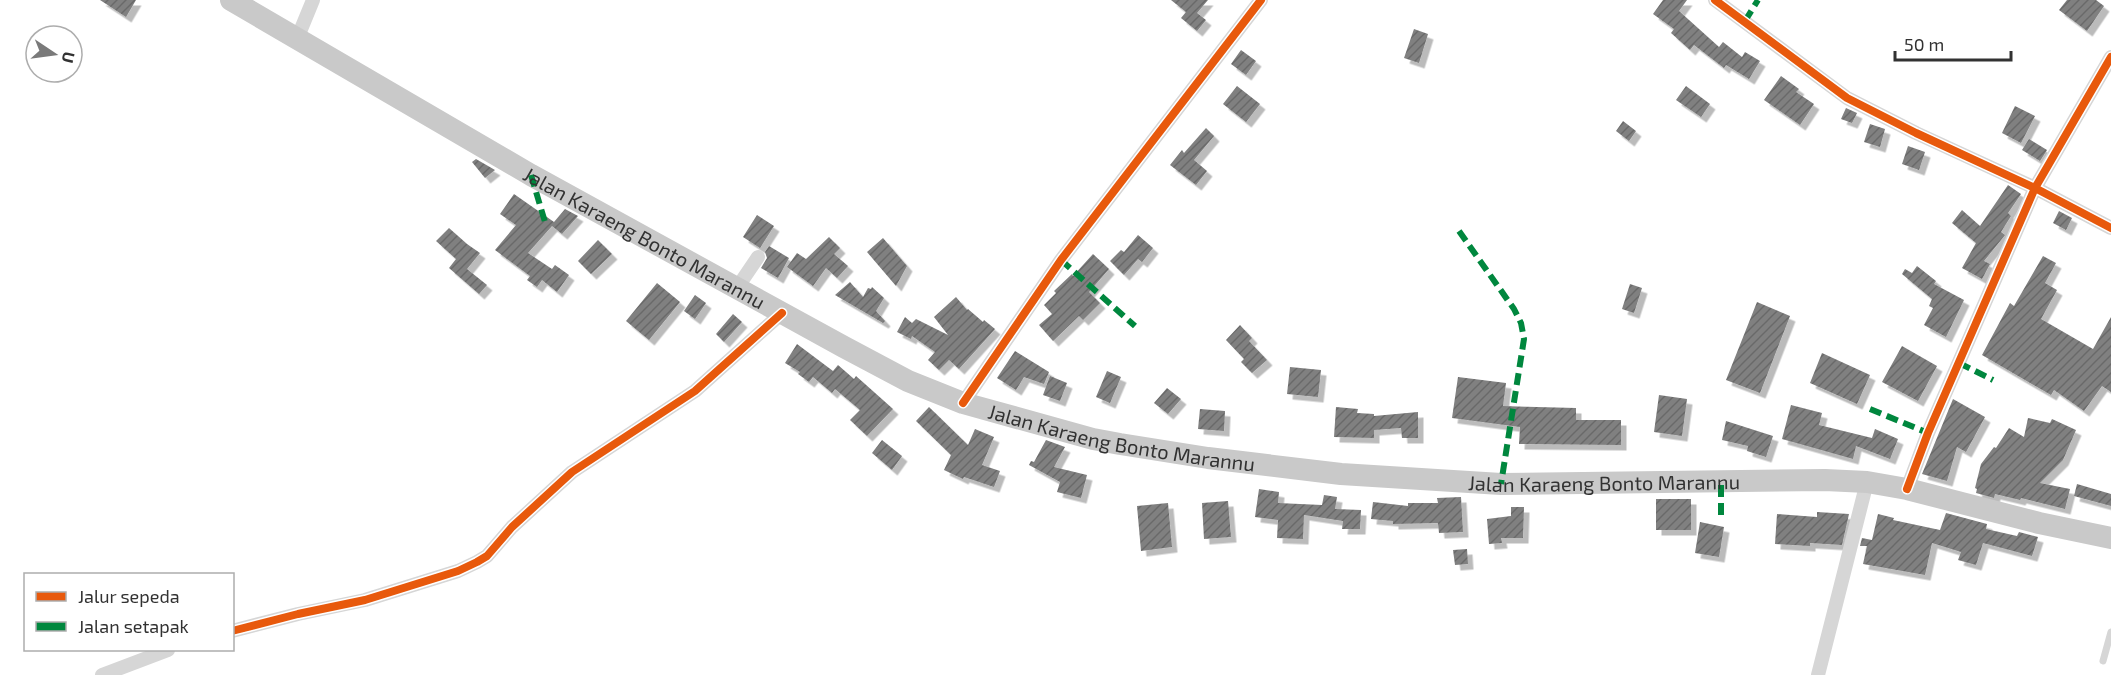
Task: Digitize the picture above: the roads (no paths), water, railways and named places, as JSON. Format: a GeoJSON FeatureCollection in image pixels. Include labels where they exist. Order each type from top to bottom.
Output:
{"type":"FeatureCollection","features":[{"type":"Feature","properties":{"kind":"main road","name":"Jalan Karaeng Bonto Marannu"},"geometry":{"type":"LineString","coordinates":[[231,0],[531,175],[908,381],[963,403],[1120,444],[1208,458],[1341,474],[1501,484],[1825,480],[1867,482],[1907,489],[2039,523],[2111,538]]}},
{"type":"Feature","properties":{"kind":"street"},"geometry":{"type":"LineString","coordinates":[[297,39],[313,0]]}},
{"type":"Feature","properties":{"kind":"street"},"geometry":{"type":"LineString","coordinates":[[963,403],[1061,260],[1262,0]]}},
{"type":"Feature","properties":{"kind":"street"},"geometry":{"type":"LineString","coordinates":[[1715,0],[1847,98],[2035,188],[2111,228]]}},
{"type":"Feature","properties":{"kind":"street"},"geometry":{"type":"LineString","coordinates":[[1907,489],[1928,433],[2035,188],[2111,57]]}},
{"type":"Feature","properties":{"kind":"street"},"geometry":{"type":"LineString","coordinates":[[737,288],[758,256]]}},
{"type":"Feature","properties":{"kind":"street"},"geometry":{"type":"LineString","coordinates":[[234,630],[365,600],[458,571],[477,562],[487,556],[512,527],[572,471],[695,391],[782,313]]}},
{"type":"Feature","properties":{"kind":"street"},"geometry":{"type":"LineString","coordinates":[[1818,675],[1867,482]]}},
{"type":"Feature","properties":{"kind":"street"},"geometry":{"type":"LineString","coordinates":[[102,675],[165,651]]}},
{"type":"Feature","properties":{"kind":"lane"},"geometry":{"type":"LineString","coordinates":[[2103,661],[2111,633]]}}]}
